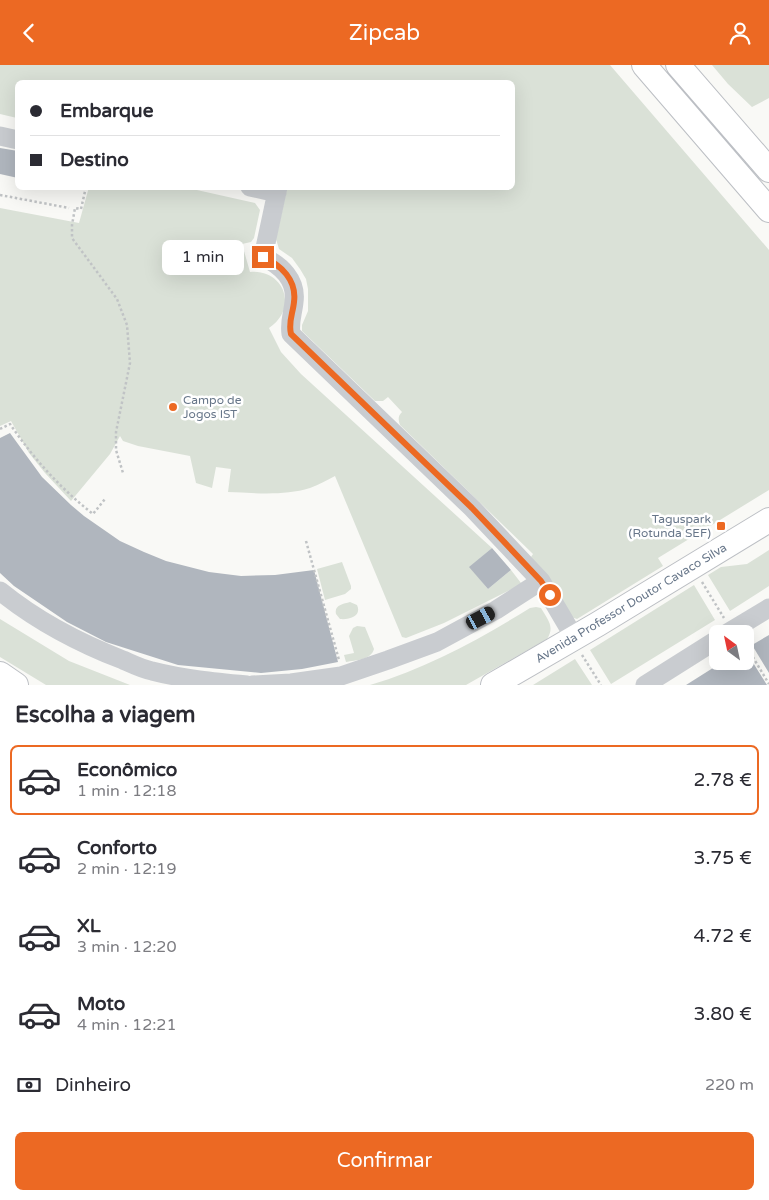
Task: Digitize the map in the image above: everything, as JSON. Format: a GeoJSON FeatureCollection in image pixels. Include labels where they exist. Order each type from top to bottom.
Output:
{"type":"FeatureCollection","features":[{"type":"Feature","properties":{"kind":"main road"},"geometry":{"type":"LineString","coordinates":[[644,65],[769,211]]}},
{"type":"Feature","properties":{"kind":"main road"},"geometry":{"type":"LineString","coordinates":[[678,65],[769,170]]}},
{"type":"Feature","properties":{"kind":"main road","name":"Avenida Professor Doutor Cavaco Silva"},"geometry":{"type":"LineString","coordinates":[[493,685],[769,520]]}},
{"type":"Feature","properties":{"kind":"main road"},"geometry":{"type":"LineString","coordinates":[[0,674],[16,685]]}},
{"type":"Feature","properties":{"kind":"street"},"geometry":{"type":"LineString","coordinates":[[0,136],[15,139]]}},
{"type":"Feature","properties":{"kind":"street"},"geometry":{"type":"LineString","coordinates":[[277,190],[263,257],[276,263],[287,274],[293,289],[294,302],[290,328],[291,334],[472,508],[541,581],[574,637]]}},
{"type":"Feature","properties":{"kind":"street"},"geometry":{"type":"LineString","coordinates":[[252,685],[291,683],[341,676],[388,660],[437,642],[496,610],[541,581]]}},
{"type":"Feature","properties":{"kind":"street"},"geometry":{"type":"LineString","coordinates":[[0,591],[57,630],[99,651],[142,668],[205,681],[246,685]]}},
{"type":"Feature","properties":{"kind":"street"},"geometry":{"type":"LineString","coordinates":[[740,625],[769,608]]}},
{"type":"Feature","properties":{"kind":"street"},"geometry":{"type":"LineString","coordinates":[[645,685],[709,644]]}},
{"type":"Feature","properties":{"kind":"path"},"geometry":{"type":"LineString","coordinates":[[85,190],[81,209],[76,208],[72,225],[72,238],[117,299],[128,325],[130,363],[116,432],[116,451],[123,473]]}},
{"type":"Feature","properties":{"kind":"path"},"geometry":{"type":"LineString","coordinates":[[0,195],[69,208]]}},
{"type":"Feature","properties":{"kind":"path"},"geometry":{"type":"LineString","coordinates":[[0,429],[10,424],[40,465],[65,491],[93,514],[105,499]]}},
{"type":"Feature","properties":{"kind":"path"},"geometry":{"type":"LineString","coordinates":[[306,541],[338,657]]}},
{"type":"Feature","properties":{"kind":"path"},"geometry":{"type":"LineString","coordinates":[[705,586],[721,625]]}},
{"type":"Feature","properties":{"kind":"path"},"geometry":{"type":"LineString","coordinates":[[754,659],[769,684]]}},
{"type":"Feature","properties":{"kind":"path"},"geometry":{"type":"LineString","coordinates":[[585,660],[602,685]]}},
{"type":"Feature","properties":{"kind":"shaded area"},"geometry":{"type":"Polygon","coordinates":[[[0,65],[610,65],[769,250],[769,490],[658,558],[663,566],[577,619],[571,617],[531,557],[533,554],[400,425],[399,418],[402,412],[388,397],[383,401],[375,401],[302,331],[302,325],[308,311],[306,279],[292,258],[279,249],[276,239],[287,190],[515,190],[515,80],[15,80],[15,118],[0,114],[0,65]]]}},
{"type":"Feature","properties":{"kind":"shaded area"},"geometry":{"type":"Polygon","coordinates":[[[712,65],[769,65],[769,98],[752,107],[728,84],[712,65]]]}},
{"type":"Feature","properties":{"kind":"shaded area"},"geometry":{"type":"Polygon","coordinates":[[[88,190],[197,190],[255,203],[260,210],[254,238],[251,242],[242,244],[250,272],[262,273],[272,277],[284,291],[285,301],[283,310],[278,320],[269,328],[281,352],[301,374],[492,548],[470,567],[488,589],[511,570],[521,583],[520,585],[444,623],[406,638],[402,637],[335,476],[300,491],[269,493],[228,492],[231,469],[216,467],[212,488],[196,483],[190,456],[138,446],[123,441],[120,436],[110,454],[71,501],[29,453],[11,421],[0,426],[0,208],[79,223],[88,190]]]}},
{"type":"Feature","properties":{"kind":"shaded area"},"geometry":{"type":"Polygon","coordinates":[[[769,550],[769,586],[730,611],[708,575],[721,567],[747,564],[769,550]]]}},
{"type":"Feature","properties":{"kind":"shaded area"},"geometry":{"type":"Polygon","coordinates":[[[342,562],[351,589],[345,594],[325,600],[317,569],[342,562]]]}},
{"type":"Feature","properties":{"kind":"shaded area"},"geometry":{"type":"Polygon","coordinates":[[[694,585],[715,620],[611,684],[590,650],[694,585]]]}},
{"type":"Feature","properties":{"kind":"shaded area"},"geometry":{"type":"Polygon","coordinates":[[[350,602],[357,605],[358,612],[354,617],[340,619],[336,614],[336,609],[340,605],[350,602]]]}},
{"type":"Feature","properties":{"kind":"shaded area"},"geometry":{"type":"Polygon","coordinates":[[[530,608],[541,608],[550,623],[547,639],[466,685],[370,685],[432,661],[472,642],[530,608]]]}},
{"type":"Feature","properties":{"kind":"shaded area"},"geometry":{"type":"Polygon","coordinates":[[[0,619],[69,661],[130,685],[46,685],[0,657],[0,619]]]}},
{"type":"Feature","properties":{"kind":"shaded area"},"geometry":{"type":"Polygon","coordinates":[[[357,626],[365,627],[374,649],[366,657],[346,662],[344,655],[354,653],[349,636],[353,628],[357,626]]]}},
{"type":"Feature","properties":{"kind":"shaded area"},"geometry":{"type":"Polygon","coordinates":[[[575,659],[592,685],[533,685],[575,659]]]}},
{"type":"Feature","properties":{"kind":"building"},"geometry":{"type":"Polygon","coordinates":[[[0,148],[15,150],[15,177],[0,174],[0,148]]]}},
{"type":"Feature","properties":{"kind":"building"},"geometry":{"type":"Polygon","coordinates":[[[10,433],[42,477],[71,505],[120,541],[144,552],[166,561],[209,572],[241,576],[275,575],[314,570],[338,662],[302,669],[261,673],[178,665],[106,642],[67,622],[14,586],[0,573],[0,438],[10,433]]]}},
{"type":"Feature","properties":{"kind":"building"},"geometry":{"type":"Polygon","coordinates":[[[492,548],[511,570],[488,589],[469,567],[492,548]]]}},
{"type":"Feature","properties":{"kind":"building"},"geometry":{"type":"Polygon","coordinates":[[[769,635],[769,673],[754,648],[754,644],[769,635]]]}},
{"type":"Feature","properties":{"kind":"building"},"geometry":{"type":"Polygon","coordinates":[[[754,664],[767,685],[686,685],[710,670],[754,670],[754,664]]]}},
{"type":"Feature","properties":{"kind":"place","name":"Campo de Jogos IST"},"geometry":{"type":"Point","coordinates":[173,407]}},
{"type":"Feature","properties":{"kind":"place","name":"Taguspark (Rotunda SEF)"},"geometry":{"type":"Point","coordinates":[721,526]}},
{"type":"Feature","properties":{"kind":"route"},"geometry":{"type":"LineString","coordinates":[[263,257],[276,263],[287,274],[293,289],[294,302],[291,313],[291,334],[472,508],[541,581],[550,595]]}}]}
